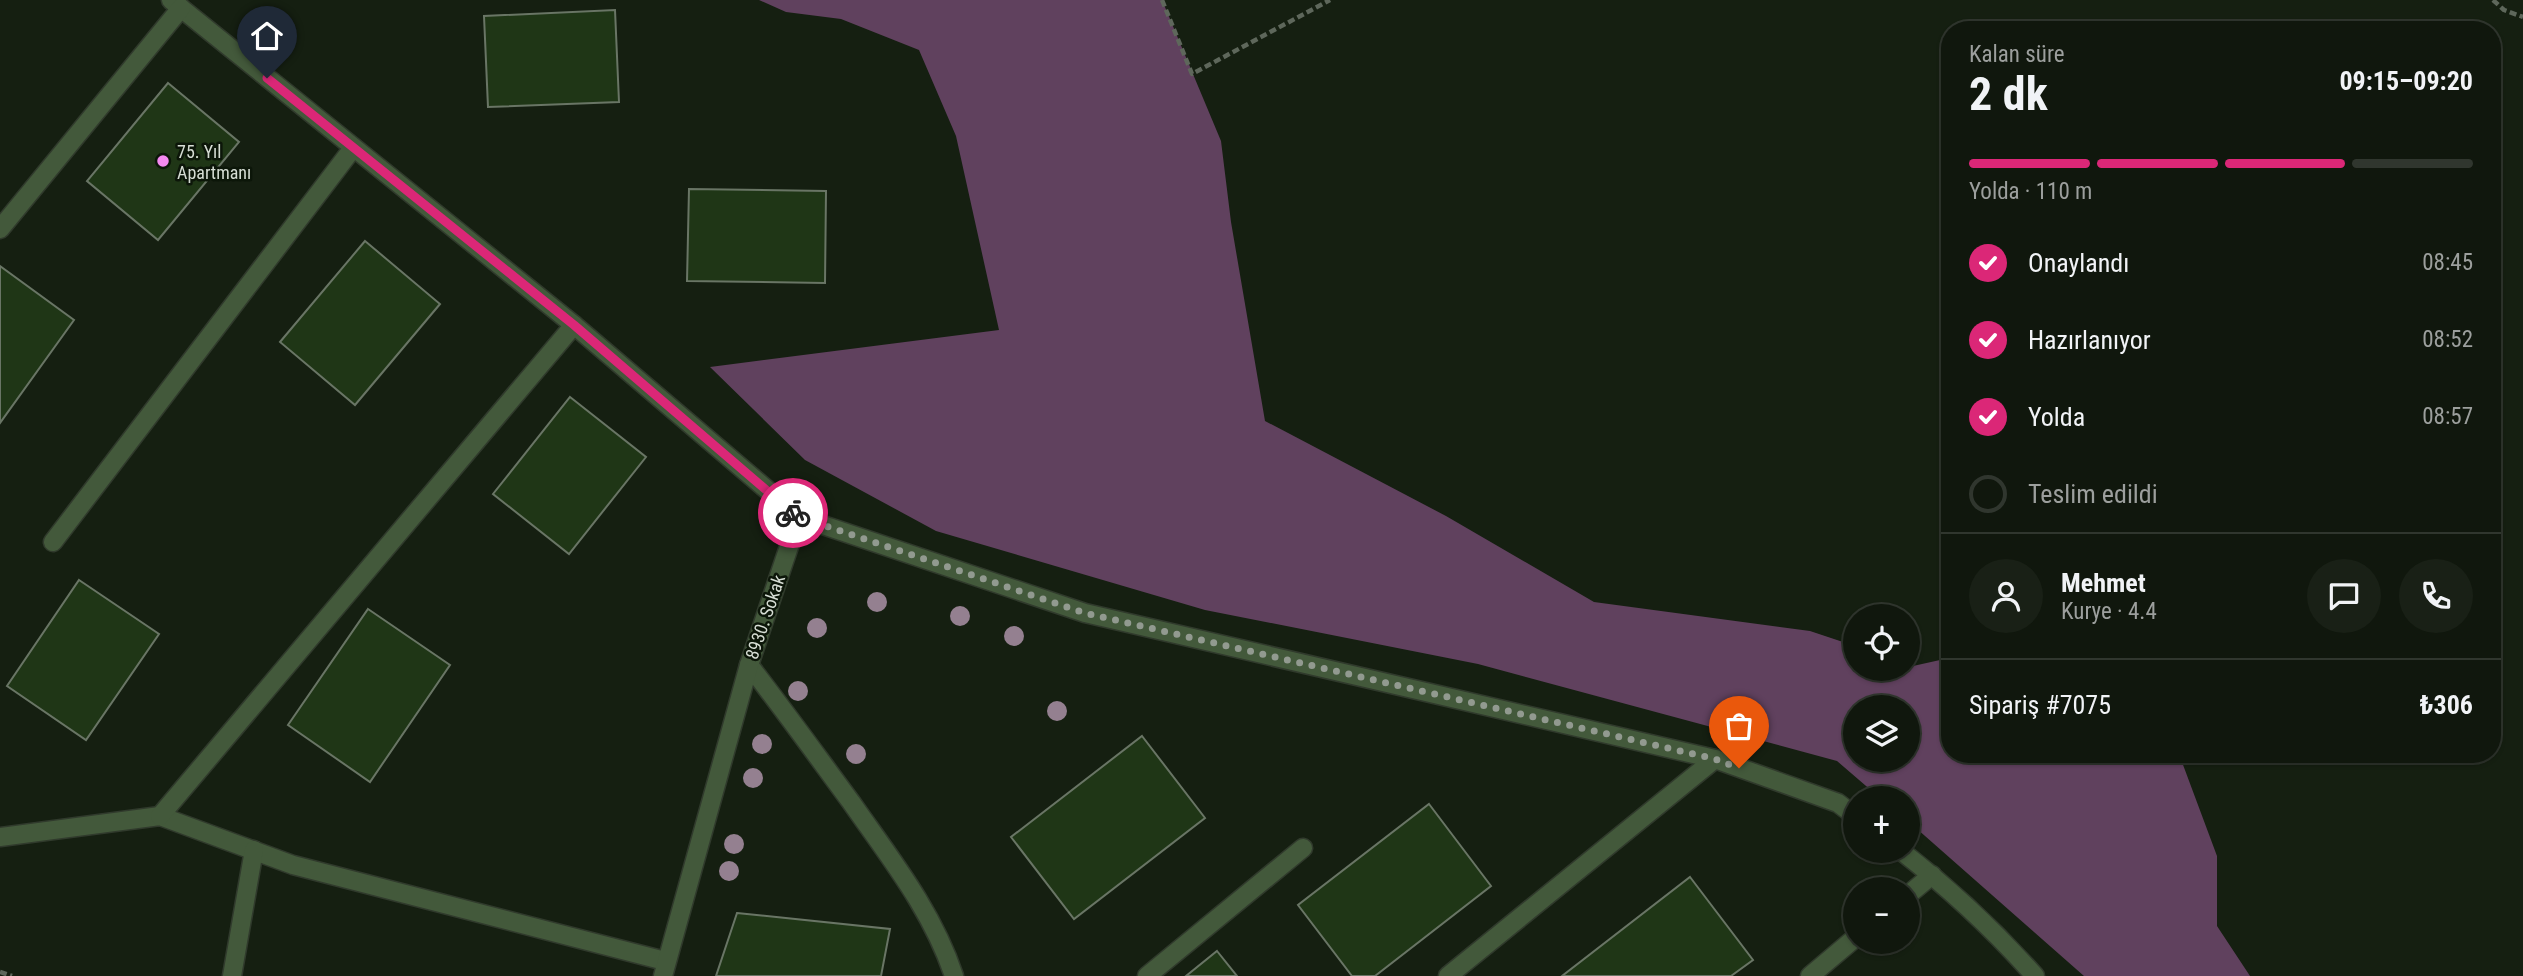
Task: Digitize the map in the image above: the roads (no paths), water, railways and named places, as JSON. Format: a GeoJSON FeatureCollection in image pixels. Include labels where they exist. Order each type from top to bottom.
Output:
{"type":"FeatureCollection","features":[{"type":"Feature","properties":{"kind":"street"},"geometry":{"type":"LineString","coordinates":[[0,229],[176,4],[574,325],[799,517],[1085,613],[1715,759],[1843,807]]}},
{"type":"Feature","properties":{"kind":"street"},"geometry":{"type":"LineString","coordinates":[[52,542],[353,148]]}},
{"type":"Feature","properties":{"kind":"street"},"geometry":{"type":"LineString","coordinates":[[160,816],[574,325]]}},
{"type":"Feature","properties":{"kind":"street","name":"8930. Sokak"},"geometry":{"type":"LineString","coordinates":[[664,969],[749,665],[799,517]]}},
{"type":"Feature","properties":{"kind":"street"},"geometry":{"type":"LineString","coordinates":[[749,665],[914,891],[945,949],[954,976]]}},
{"type":"Feature","properties":{"kind":"street"},"geometry":{"type":"LineString","coordinates":[[1447,976],[1715,759]]}},
{"type":"Feature","properties":{"kind":"street"},"geometry":{"type":"LineString","coordinates":[[0,837],[160,816],[293,865],[664,969]]}},
{"type":"Feature","properties":{"kind":"street"},"geometry":{"type":"LineString","coordinates":[[1147,976],[1303,848]]}},
{"type":"Feature","properties":{"kind":"street"},"geometry":{"type":"LineString","coordinates":[[232,976],[254,850]]}},
{"type":"Feature","properties":{"kind":"street"},"geometry":{"type":"LineString","coordinates":[[1917,863],[2006,943],[2035,976]]}},
{"type":"Feature","properties":{"kind":"street"},"geometry":{"type":"LineString","coordinates":[[1920,884],[1932,874]]}},
{"type":"Feature","properties":{"kind":"street"},"geometry":{"type":"LineString","coordinates":[[1810,976],[1843,949]]}},
{"type":"Feature","properties":{"kind":"place","name":"75. Yıl Apartmanı"},"geometry":{"type":"Point","coordinates":[163,161]}}]}
